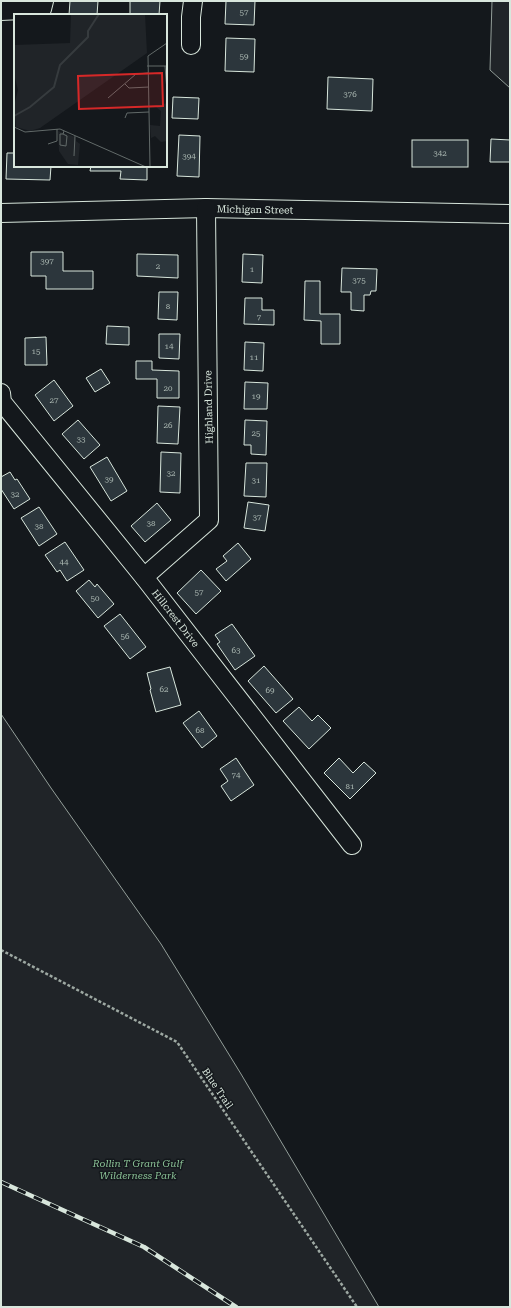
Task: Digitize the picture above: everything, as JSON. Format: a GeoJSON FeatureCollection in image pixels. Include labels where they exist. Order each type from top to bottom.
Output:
{"type":"FeatureCollection","features":[{"type":"Feature","properties":{"kind":"street"},"geometry":{"type":"LineString","coordinates":[[1,11],[42,9],[44,1]]}},
{"type":"Feature","properties":{"kind":"street"},"geometry":{"type":"LineString","coordinates":[[191,45],[193,1]]}},
{"type":"Feature","properties":{"kind":"street","name":"Michigan Street"},"geometry":{"type":"LineString","coordinates":[[1,213],[206,208],[510,214]]}},
{"type":"Feature","properties":{"kind":"street","name":"Highland Drive"},"geometry":{"type":"LineString","coordinates":[[144,577],[209,520],[206,208]]}},
{"type":"Feature","properties":{"kind":"street","name":"Hillcrest Drive"},"geometry":{"type":"LineString","coordinates":[[1,393],[2,402],[144,577],[352,845]]}},
{"type":"Feature","properties":{"kind":"path","name":"Blue Trail"},"geometry":{"type":"LineString","coordinates":[[1,950],[177,1042],[357,1307]]}},
{"type":"Feature","properties":{"kind":"green space"},"geometry":{"type":"Polygon","coordinates":[[[492,1],[510,1],[510,88],[490,70],[492,1]]]}},
{"type":"Feature","properties":{"kind":"green space","name":"Rollin T Grant Gulf Wilderness Park"},"geometry":{"type":"Polygon","coordinates":[[[1,714],[51,788],[161,944],[241,1074],[379,1307],[1,1307],[1,714]]]}},
{"type":"Feature","properties":{"kind":"building"},"geometry":{"type":"Polygon","coordinates":[[[70,1],[98,1],[97,14],[69,14],[70,1]]]}},
{"type":"Feature","properties":{"kind":"building"},"geometry":{"type":"Polygon","coordinates":[[[130,1],[160,1],[159,14],[130,14],[130,1]]]}},
{"type":"Feature","properties":{"kind":"building"},"geometry":{"type":"Polygon","coordinates":[[[226,1],[255,1],[254,25],[225,24],[226,1]]]}},
{"type":"Feature","properties":{"kind":"building"},"geometry":{"type":"Polygon","coordinates":[[[226,38],[255,39],[254,72],[225,71],[226,38]]]}},
{"type":"Feature","properties":{"kind":"building"},"geometry":{"type":"Polygon","coordinates":[[[328,77],[373,79],[372,111],[327,109],[328,77]]]}},
{"type":"Feature","properties":{"kind":"building"},"geometry":{"type":"Polygon","coordinates":[[[173,97],[199,98],[198,119],[172,118],[173,97]]]}},
{"type":"Feature","properties":{"kind":"building"},"geometry":{"type":"Polygon","coordinates":[[[179,135],[200,136],[199,177],[177,176],[179,135]]]}},
{"type":"Feature","properties":{"kind":"building"},"geometry":{"type":"Polygon","coordinates":[[[491,139],[510,140],[510,162],[490,162],[491,139]]]}},
{"type":"Feature","properties":{"kind":"building"},"geometry":{"type":"Polygon","coordinates":[[[412,140],[468,140],[468,167],[412,167],[412,140]]]}},
{"type":"Feature","properties":{"kind":"building"},"geometry":{"type":"Polygon","coordinates":[[[7,153],[14,153],[14,167],[51,167],[50,180],[6,179],[7,153]]]}},
{"type":"Feature","properties":{"kind":"building"},"geometry":{"type":"Polygon","coordinates":[[[91,167],[147,167],[147,180],[120,179],[121,171],[90,171],[91,167]]]}},
{"type":"Feature","properties":{"kind":"building"},"geometry":{"type":"Polygon","coordinates":[[[31,252],[63,252],[63,271],[93,271],[93,289],[46,289],[46,276],[31,276],[31,252]]]}},
{"type":"Feature","properties":{"kind":"building"},"geometry":{"type":"Polygon","coordinates":[[[137,254],[178,255],[178,278],[137,276],[137,254]]]}},
{"type":"Feature","properties":{"kind":"building"},"geometry":{"type":"Polygon","coordinates":[[[243,254],[263,255],[262,283],[242,282],[243,254]]]}},
{"type":"Feature","properties":{"kind":"building"},"geometry":{"type":"Polygon","coordinates":[[[342,268],[377,269],[376,291],[371,291],[370,295],[364,295],[364,311],[351,310],[351,292],[341,292],[342,268]]]}},
{"type":"Feature","properties":{"kind":"building"},"geometry":{"type":"Polygon","coordinates":[[[305,281],[320,281],[320,314],[340,314],[340,344],[321,344],[321,321],[304,320],[305,281]]]}},
{"type":"Feature","properties":{"kind":"building"},"geometry":{"type":"Polygon","coordinates":[[[159,292],[178,292],[177,320],[158,319],[159,292]]]}},
{"type":"Feature","properties":{"kind":"building"},"geometry":{"type":"Polygon","coordinates":[[[245,298],[262,298],[262,310],[274,310],[274,325],[244,324],[245,298]]]}},
{"type":"Feature","properties":{"kind":"building"},"geometry":{"type":"Polygon","coordinates":[[[107,326],[129,327],[129,345],[106,344],[107,326]]]}},
{"type":"Feature","properties":{"kind":"building"},"geometry":{"type":"Polygon","coordinates":[[[159,334],[180,334],[179,359],[159,358],[159,334]]]}},
{"type":"Feature","properties":{"kind":"building"},"geometry":{"type":"Polygon","coordinates":[[[46,337],[47,365],[25,365],[25,338],[46,337]]]}},
{"type":"Feature","properties":{"kind":"building"},"geometry":{"type":"Polygon","coordinates":[[[245,342],[264,343],[263,371],[244,370],[245,342]]]}},
{"type":"Feature","properties":{"kind":"building"},"geometry":{"type":"Polygon","coordinates":[[[136,361],[152,361],[152,370],[179,371],[179,398],[157,398],[157,379],[136,379],[136,361]]]}},
{"type":"Feature","properties":{"kind":"building"},"geometry":{"type":"Polygon","coordinates":[[[101,369],[110,383],[95,392],[86,378],[101,369]]]}},
{"type":"Feature","properties":{"kind":"building"},"geometry":{"type":"Polygon","coordinates":[[[54,380],[73,406],[54,421],[35,395],[54,380]]]}},
{"type":"Feature","properties":{"kind":"building"},"geometry":{"type":"Polygon","coordinates":[[[245,382],[268,383],[267,409],[244,409],[245,382]]]}},
{"type":"Feature","properties":{"kind":"building"},"geometry":{"type":"Polygon","coordinates":[[[158,406],[180,407],[178,444],[157,443],[158,406]]]}},
{"type":"Feature","properties":{"kind":"building"},"geometry":{"type":"Polygon","coordinates":[[[78,420],[100,445],[84,459],[62,434],[78,420]]]}},
{"type":"Feature","properties":{"kind":"building"},"geometry":{"type":"Polygon","coordinates":[[[245,420],[267,421],[266,455],[251,454],[251,445],[244,445],[245,420]]]}},
{"type":"Feature","properties":{"kind":"building"},"geometry":{"type":"Polygon","coordinates":[[[161,452],[181,453],[180,493],[160,492],[161,452]]]}},
{"type":"Feature","properties":{"kind":"building"},"geometry":{"type":"Polygon","coordinates":[[[107,457],[127,491],[111,501],[90,467],[107,457]]]}},
{"type":"Feature","properties":{"kind":"building"},"geometry":{"type":"Polygon","coordinates":[[[246,463],[267,463],[266,497],[244,496],[246,463]]]}},
{"type":"Feature","properties":{"kind":"building"},"geometry":{"type":"Polygon","coordinates":[[[10,472],[15,480],[17,479],[30,499],[14,509],[1,489],[1,477],[10,472]]]}},
{"type":"Feature","properties":{"kind":"building"},"geometry":{"type":"Polygon","coordinates":[[[248,502],[269,505],[265,531],[244,528],[248,502]]]}},
{"type":"Feature","properties":{"kind":"building"},"geometry":{"type":"Polygon","coordinates":[[[157,503],[171,520],[145,542],[131,526],[157,503]]]}},
{"type":"Feature","properties":{"kind":"building"},"geometry":{"type":"Polygon","coordinates":[[[39,507],[57,534],[39,546],[21,518],[39,507]]]}},
{"type":"Feature","properties":{"kind":"building"},"geometry":{"type":"Polygon","coordinates":[[[65,542],[84,570],[67,581],[60,570],[57,572],[45,555],[65,542]]]}},
{"type":"Feature","properties":{"kind":"building"},"geometry":{"type":"Polygon","coordinates":[[[238,543],[251,559],[226,581],[216,569],[227,561],[223,556],[238,543]]]}},
{"type":"Feature","properties":{"kind":"building"},"geometry":{"type":"Polygon","coordinates":[[[201,570],[221,591],[196,614],[177,593],[201,570]]]}},
{"type":"Feature","properties":{"kind":"building"},"geometry":{"type":"Polygon","coordinates":[[[89,580],[95,587],[97,584],[114,604],[98,618],[76,591],[89,580]]]}},
{"type":"Feature","properties":{"kind":"building"},"geometry":{"type":"Polygon","coordinates":[[[120,614],[146,647],[130,659],[104,626],[120,614]]]}},
{"type":"Feature","properties":{"kind":"building"},"geometry":{"type":"Polygon","coordinates":[[[232,624],[255,656],[235,670],[217,644],[220,642],[215,635],[232,624]]]}},
{"type":"Feature","properties":{"kind":"building"},"geometry":{"type":"Polygon","coordinates":[[[264,666],[293,699],[276,713],[248,681],[264,666]]]}},
{"type":"Feature","properties":{"kind":"building"},"geometry":{"type":"Polygon","coordinates":[[[170,667],[181,705],[156,712],[147,673],[170,667]]]}},
{"type":"Feature","properties":{"kind":"building"},"geometry":{"type":"Polygon","coordinates":[[[299,707],[312,721],[318,715],[331,728],[309,749],[283,721],[299,707]]]}},
{"type":"Feature","properties":{"kind":"building"},"geometry":{"type":"Polygon","coordinates":[[[199,711],[217,736],[202,748],[183,723],[199,711]]]}},
{"type":"Feature","properties":{"kind":"building"},"geometry":{"type":"Polygon","coordinates":[[[236,758],[254,785],[231,801],[221,786],[228,781],[220,769],[236,758]]]}},
{"type":"Feature","properties":{"kind":"building"},"geometry":{"type":"Polygon","coordinates":[[[339,758],[353,773],[364,762],[376,773],[350,799],[324,773],[339,758]]]}},
{"type":"Feature","properties":{"kind":"railway"},"geometry":{"type":"LineString","coordinates":[[1,1182],[144,1247],[236,1307]]}}]}
